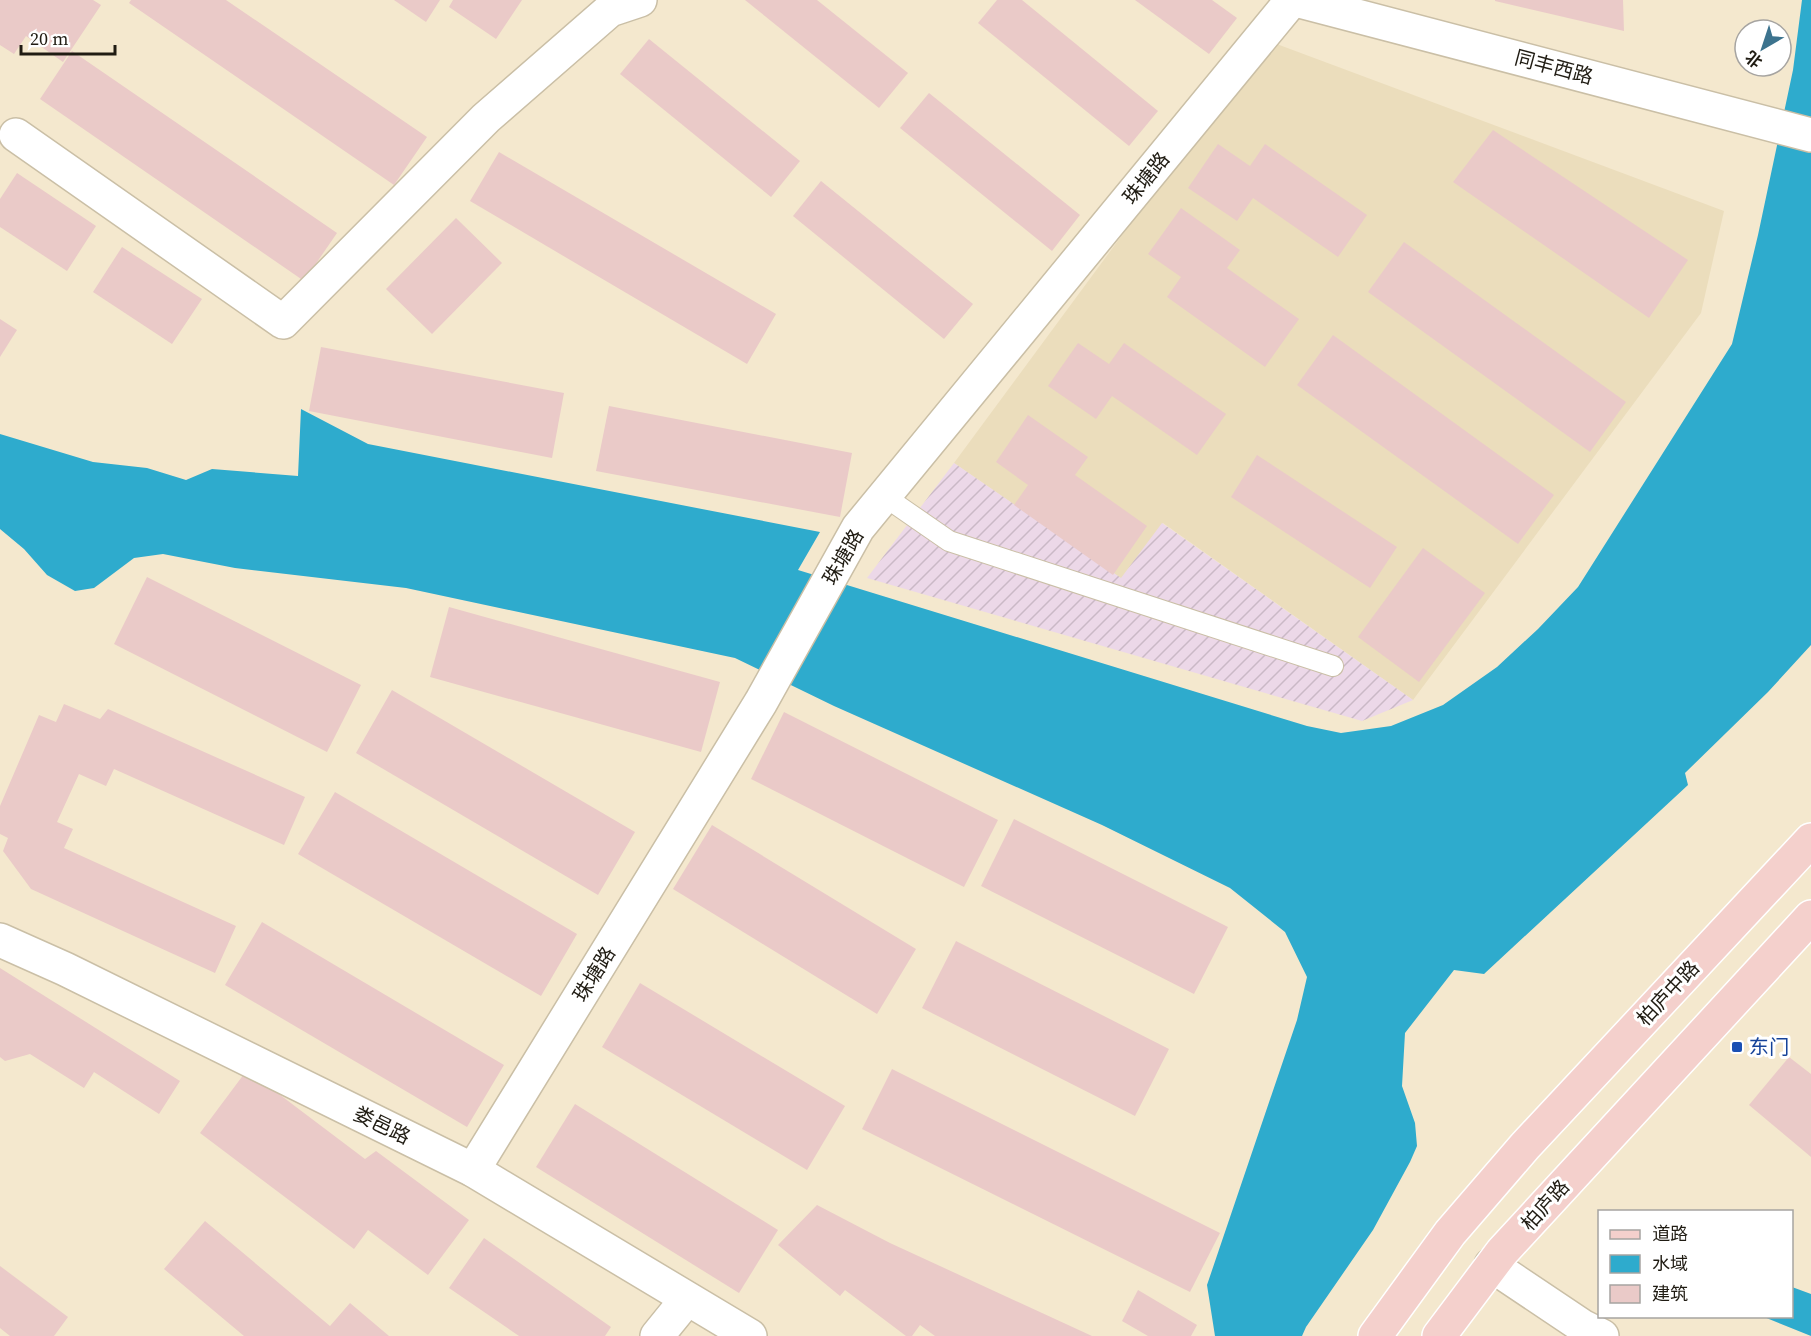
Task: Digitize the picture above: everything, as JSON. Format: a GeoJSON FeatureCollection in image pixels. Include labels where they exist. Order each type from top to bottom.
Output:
{"type":"FeatureCollection","features":[{"type":"Feature","properties":{"kind":"main road","name":"柏庐中路"},"geometry":{"type":"LineString","coordinates":[[1375,1336],[1450,1233],[1525,1146],[1811,840]]}},
{"type":"Feature","properties":{"kind":"main road","name":"柏庐路"},"geometry":{"type":"LineString","coordinates":[[1497,1258],[1811,917]]}},
{"type":"Feature","properties":{"kind":"main road"},"geometry":{"type":"LineString","coordinates":[[1439,1336],[1497,1258]]}},
{"type":"Feature","properties":{"kind":"street"},"geometry":{"type":"LineString","coordinates":[[15,135],[283,322],[486,118],[610,10],[640,0]]}},
{"type":"Feature","properties":{"kind":"street","name":"同丰西路"},"geometry":{"type":"LineString","coordinates":[[1294,0],[1811,135]]}},
{"type":"Feature","properties":{"kind":"street","name":"珠塘路"},"geometry":{"type":"LineString","coordinates":[[473,1170],[761,702],[858,528],[1294,0]]}},
{"type":"Feature","properties":{"kind":"street","name":"娄邑路"},"geometry":{"type":"LineString","coordinates":[[0,940],[65,969],[473,1170],[750,1336]]}},
{"type":"Feature","properties":{"kind":"street"},"geometry":{"type":"LineString","coordinates":[[1497,1258],[1582,1326],[1602,1336]]}},
{"type":"Feature","properties":{"kind":"street"},"geometry":{"type":"LineString","coordinates":[[657,1336],[687,1299]]}},
{"type":"Feature","properties":{"kind":"lane"},"geometry":{"type":"LineString","coordinates":[[884,496],[949,541],[1333,666]]}},
{"type":"Feature","properties":{"kind":"shaded area"},"geometry":{"type":"Polygon","coordinates":[[[1266,40],[1724,211],[1701,313],[1413,700],[1163,523],[1122,579],[954,463],[1266,40]]]}},
{"type":"Feature","properties":{"kind":"shaded area"},"geometry":{"type":"Polygon","coordinates":[[[954,463],[1121,578],[1162,523],[1413,700],[1362,721],[867,578],[954,463]]]}},
{"type":"Feature","properties":{"kind":"water"},"geometry":{"type":"Polygon","coordinates":[[[1802,0],[1811,0],[1811,645],[1768,692],[1685,773],[1688,785],[1484,974],[1454,970],[1405,1033],[1402,1086],[1415,1123],[1417,1146],[1373,1230],[1302,1336],[1215,1336],[1207,1285],[1297,1020],[1307,977],[1285,932],[1230,888],[1102,825],[834,706],[735,658],[406,588],[235,568],[163,554],[134,558],[94,588],[75,591],[47,575],[24,549],[0,529],[0,434],[93,462],[147,468],[186,480],[212,469],[298,476],[301,409],[368,444],[820,532],[798,570],[1307,726],[1341,733],[1391,726],[1443,705],[1497,667],[1578,587],[1732,344],[1793,70],[1802,0]]]}},
{"type":"Feature","properties":{"kind":"water"},"geometry":{"type":"Polygon","coordinates":[[[1793,1287],[1811,1294],[1811,1336],[1766,1318],[1793,1318],[1793,1287]]]}},
{"type":"Feature","properties":{"kind":"building"},"geometry":{"type":"Polygon","coordinates":[[[0,0],[93,0],[101,5],[63,62],[26,36],[14,54],[0,45],[0,0]]]}},
{"type":"Feature","properties":{"kind":"building"},"geometry":{"type":"Polygon","coordinates":[[[131,0],[226,0],[427,137],[394,185],[129,3],[131,0]]]}},
{"type":"Feature","properties":{"kind":"building"},"geometry":{"type":"Polygon","coordinates":[[[394,0],[440,0],[426,22],[394,0]]]}},
{"type":"Feature","properties":{"kind":"building"},"geometry":{"type":"Polygon","coordinates":[[[453,0],[522,0],[496,39],[449,7],[453,0]]]}},
{"type":"Feature","properties":{"kind":"building"},"geometry":{"type":"Polygon","coordinates":[[[745,0],[817,0],[908,73],[879,108],[745,0]]]}},
{"type":"Feature","properties":{"kind":"building"},"geometry":{"type":"Polygon","coordinates":[[[997,0],[1022,0],[1158,111],[1129,146],[978,23],[997,0]]]}},
{"type":"Feature","properties":{"kind":"building"},"geometry":{"type":"Polygon","coordinates":[[[1135,0],[1212,0],[1237,18],[1209,54],[1135,0]]]}},
{"type":"Feature","properties":{"kind":"building"},"geometry":{"type":"Polygon","coordinates":[[[1623,0],[1624,31],[1495,1],[1623,0]]]}},
{"type":"Feature","properties":{"kind":"building"},"geometry":{"type":"Polygon","coordinates":[[[649,39],[800,161],[771,197],[620,74],[649,39]]]}},
{"type":"Feature","properties":{"kind":"building"},"geometry":{"type":"Polygon","coordinates":[[[72,51],[337,233],[304,281],[40,99],[72,51]]]}},
{"type":"Feature","properties":{"kind":"building"},"geometry":{"type":"Polygon","coordinates":[[[929,93],[1080,215],[1052,251],[900,128],[929,93]]]}},
{"type":"Feature","properties":{"kind":"building"},"geometry":{"type":"Polygon","coordinates":[[[1493,130],[1688,260],[1649,318],[1453,182],[1493,130]]]}},
{"type":"Feature","properties":{"kind":"building"},"geometry":{"type":"Polygon","coordinates":[[[1218,144],[1250,166],[1265,144],[1367,215],[1338,257],[1253,198],[1237,221],[1188,188],[1218,144]]]}},
{"type":"Feature","properties":{"kind":"building"},"geometry":{"type":"Polygon","coordinates":[[[499,152],[776,314],[747,364],[470,201],[499,152]]]}},
{"type":"Feature","properties":{"kind":"building"},"geometry":{"type":"Polygon","coordinates":[[[17,173],[96,226],[67,271],[0,227],[0,199],[17,173]]]}},
{"type":"Feature","properties":{"kind":"building"},"geometry":{"type":"Polygon","coordinates":[[[821,181],[973,304],[944,339],[793,216],[821,181]]]}},
{"type":"Feature","properties":{"kind":"building"},"geometry":{"type":"Polygon","coordinates":[[[1181,208],[1240,250],[1227,268],[1299,319],[1265,367],[1167,297],[1181,277],[1148,254],[1181,208]]]}},
{"type":"Feature","properties":{"kind":"building"},"geometry":{"type":"Polygon","coordinates":[[[456,218],[502,263],[432,334],[386,289],[456,218]]]}},
{"type":"Feature","properties":{"kind":"building"},"geometry":{"type":"Polygon","coordinates":[[[1404,242],[1626,402],[1590,452],[1368,292],[1404,242]]]}},
{"type":"Feature","properties":{"kind":"building"},"geometry":{"type":"Polygon","coordinates":[[[122,247],[202,299],[172,344],[93,292],[122,247]]]}},
{"type":"Feature","properties":{"kind":"building"},"geometry":{"type":"Polygon","coordinates":[[[0,319],[17,330],[0,357],[0,319]]]}},
{"type":"Feature","properties":{"kind":"building"},"geometry":{"type":"Polygon","coordinates":[[[1333,335],[1554,495],[1518,544],[1297,385],[1333,335]]]}},
{"type":"Feature","properties":{"kind":"building"},"geometry":{"type":"Polygon","coordinates":[[[1078,343],[1109,364],[1124,343],[1226,414],[1197,455],[1112,396],[1096,419],[1048,386],[1078,343]]]}},
{"type":"Feature","properties":{"kind":"building"},"geometry":{"type":"Polygon","coordinates":[[[321,347],[564,393],[552,458],[309,411],[321,347]]]}},
{"type":"Feature","properties":{"kind":"building"},"geometry":{"type":"Polygon","coordinates":[[[609,406],[852,453],[840,517],[596,471],[609,406]]]}},
{"type":"Feature","properties":{"kind":"building"},"geometry":{"type":"Polygon","coordinates":[[[1028,415],[1088,457],[1075,475],[1147,526],[1113,575],[1014,505],[1028,485],[996,462],[1028,415]]]}},
{"type":"Feature","properties":{"kind":"building"},"geometry":{"type":"Polygon","coordinates":[[[1257,455],[1397,547],[1370,588],[1231,497],[1257,455]]]}},
{"type":"Feature","properties":{"kind":"building"},"geometry":{"type":"Polygon","coordinates":[[[1423,548],[1485,593],[1419,682],[1358,637],[1423,548]]]}},
{"type":"Feature","properties":{"kind":"building"},"geometry":{"type":"Polygon","coordinates":[[[147,577],[361,685],[327,752],[114,644],[147,577]]]}},
{"type":"Feature","properties":{"kind":"building"},"geometry":{"type":"Polygon","coordinates":[[[449,607],[720,682],[701,752],[430,677],[449,607]]]}},
{"type":"Feature","properties":{"kind":"building"},"geometry":{"type":"Polygon","coordinates":[[[392,690],[635,832],[598,895],[356,753],[392,690]]]}},
{"type":"Feature","properties":{"kind":"building"},"geometry":{"type":"Polygon","coordinates":[[[64,704],[100,719],[108,709],[305,797],[284,845],[114,769],[106,786],[79,774],[57,822],[73,829],[64,848],[236,926],[215,973],[31,889],[3,851],[8,838],[0,834],[0,806],[39,715],[56,722],[64,704]]]}},
{"type":"Feature","properties":{"kind":"building"},"geometry":{"type":"Polygon","coordinates":[[[784,712],[998,820],[964,887],[751,779],[784,712]]]}},
{"type":"Feature","properties":{"kind":"building"},"geometry":{"type":"Polygon","coordinates":[[[335,792],[577,934],[541,996],[298,854],[335,792]]]}},
{"type":"Feature","properties":{"kind":"building"},"geometry":{"type":"Polygon","coordinates":[[[1014,819],[1228,927],[1194,994],[981,886],[1014,819]]]}},
{"type":"Feature","properties":{"kind":"building"},"geometry":{"type":"Polygon","coordinates":[[[712,825],[916,949],[877,1014],[673,889],[712,825]]]}},
{"type":"Feature","properties":{"kind":"building"},"geometry":{"type":"Polygon","coordinates":[[[262,922],[504,1065],[467,1127],[225,985],[262,922]]]}},
{"type":"Feature","properties":{"kind":"building"},"geometry":{"type":"Polygon","coordinates":[[[956,941],[1169,1049],[1135,1116],[922,1008],[956,941]]]}},
{"type":"Feature","properties":{"kind":"building"},"geometry":{"type":"Polygon","coordinates":[[[0,968],[180,1081],[159,1114],[94,1072],[84,1088],[30,1054],[5,1061],[0,1057],[0,968]]]}},
{"type":"Feature","properties":{"kind":"building"},"geometry":{"type":"Polygon","coordinates":[[[640,983],[845,1106],[807,1170],[602,1047],[640,983]]]}},
{"type":"Feature","properties":{"kind":"building"},"geometry":{"type":"Polygon","coordinates":[[[1789,1057],[1811,1074],[1811,1157],[1749,1105],[1789,1057]]]}},
{"type":"Feature","properties":{"kind":"building"},"geometry":{"type":"Polygon","coordinates":[[[892,1069],[1220,1233],[1190,1292],[862,1129],[892,1069]]]}},
{"type":"Feature","properties":{"kind":"building"},"geometry":{"type":"Polygon","coordinates":[[[247,1070],[365,1159],[376,1151],[469,1220],[428,1275],[368,1230],[354,1249],[200,1133],[247,1070]]]}},
{"type":"Feature","properties":{"kind":"building"},"geometry":{"type":"Polygon","coordinates":[[[575,1104],[778,1230],[739,1293],[536,1167],[575,1104]]]}},
{"type":"Feature","properties":{"kind":"building"},"geometry":{"type":"Polygon","coordinates":[[[817,1205],[890,1243],[1092,1336],[935,1336],[920,1325],[912,1336],[906,1336],[845,1290],[840,1296],[778,1245],[817,1205]]]}},
{"type":"Feature","properties":{"kind":"building"},"geometry":{"type":"Polygon","coordinates":[[[205,1221],[330,1326],[350,1303],[389,1336],[244,1336],[164,1269],[205,1221]]]}},
{"type":"Feature","properties":{"kind":"building"},"geometry":{"type":"Polygon","coordinates":[[[484,1238],[611,1327],[605,1336],[519,1336],[449,1288],[484,1238]]]}},
{"type":"Feature","properties":{"kind":"building"},"geometry":{"type":"Polygon","coordinates":[[[0,1266],[68,1317],[54,1336],[10,1336],[0,1328],[0,1266]]]}},
{"type":"Feature","properties":{"kind":"building"},"geometry":{"type":"Polygon","coordinates":[[[1138,1290],[1197,1325],[1191,1336],[1148,1336],[1122,1321],[1138,1290]]]}},
{"type":"Feature","properties":{"kind":"place","name":"东门"},"geometry":{"type":"Point","coordinates":[1737,1047]}}]}
